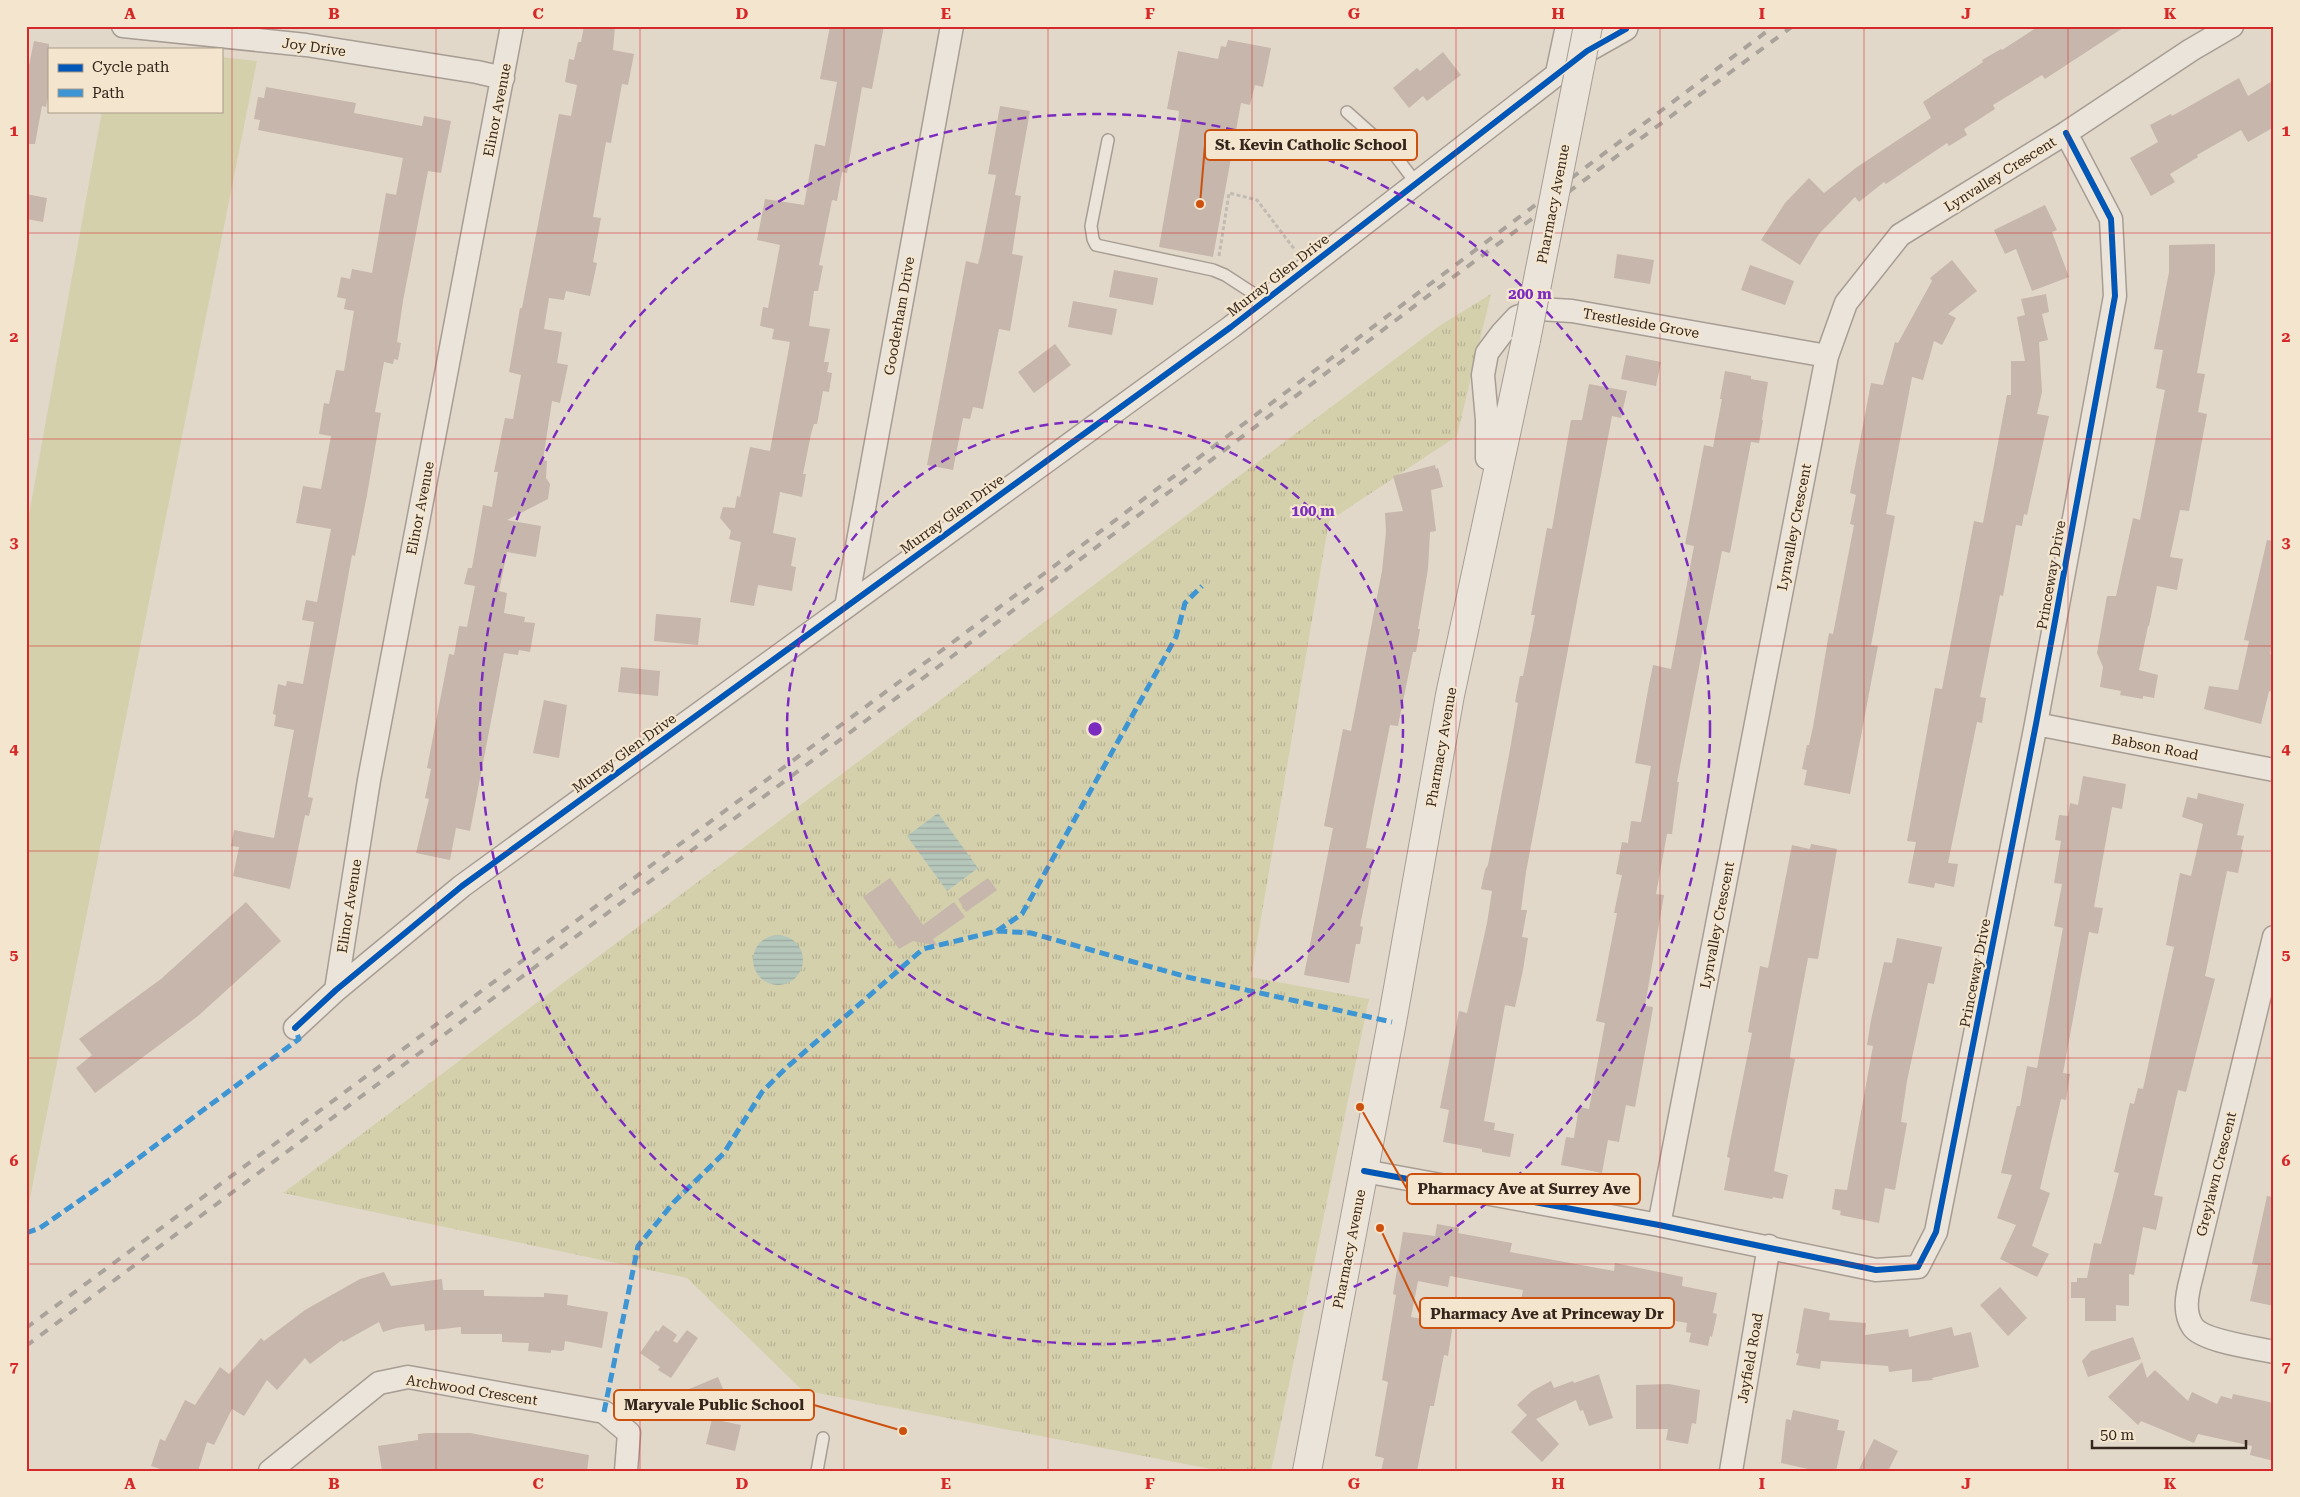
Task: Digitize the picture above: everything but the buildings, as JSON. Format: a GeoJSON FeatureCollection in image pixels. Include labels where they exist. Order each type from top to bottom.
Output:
{"type":"FeatureCollection","features":[{"type":"Feature","properties":{"kind":"street","name":"Joy Drive"},"geometry":{"type":"LineString","coordinates":[[123,26],[306,46],[468,70],[503,78]]}},
{"type":"Feature","properties":{"kind":"street","name":"Elinor Avenue"},"geometry":{"type":"LineString","coordinates":[[336,990],[369,780],[512,26]]}},
{"type":"Feature","properties":{"kind":"street","name":"Gooderham Drive"},"geometry":{"type":"LineString","coordinates":[[846,607],[952,26]]}},
{"type":"Feature","properties":{"kind":"street"},"geometry":{"type":"LineString","coordinates":[[1557,73],[1567,26]]}},
{"type":"Feature","properties":{"kind":"street","name":"Pharmacy Avenue"},"geometry":{"type":"LineString","coordinates":[[1307,1471],[1364,1171],[1450,695],[1526,340],[1588,26]]}},
{"type":"Feature","properties":{"kind":"street","name":"Murray Glen Drive"},"geometry":{"type":"LineString","coordinates":[[295,1028],[336,990],[462,886],[1265,301],[1557,73],[1587,51],[1626,29],[1627,26]]}},
{"type":"Feature","properties":{"kind":"street","name":"Lynvalley Crescent"},"geometry":{"type":"LineString","coordinates":[[1659,1225],[1827,356],[1846,303],[1900,235],[2066,133],[2191,50],[2232,26]]}},
{"type":"Feature","properties":{"kind":"street","name":"Princeway Drive"},"geometry":{"type":"LineString","coordinates":[[1364,1171],[1769,1246],[1876,1270],[1918,1267],[1936,1232],[2036,724],[2115,296],[2112,219],[2066,133]]}},
{"type":"Feature","properties":{"kind":"street","name":"Trestleside Grove"},"geometry":{"type":"LineString","coordinates":[[1487,458],[1487,420],[1483,375],[1488,354],[1502,333],[1517,317],[1540,309],[1572,311],[1827,356]]}},
{"type":"Feature","properties":{"kind":"street","name":"Babson Road"},"geometry":{"type":"LineString","coordinates":[[2036,724],[2274,770]]}},
{"type":"Feature","properties":{"kind":"street","name":"Greylawn Crescent"},"geometry":{"type":"LineString","coordinates":[[2274,937],[2191,1279],[2187,1310],[2194,1328],[2207,1336],[2274,1352]]}},
{"type":"Feature","properties":{"kind":"street","name":"Jayfield Road"},"geometry":{"type":"LineString","coordinates":[[1731,1471],[1769,1246]]}},
{"type":"Feature","properties":{"kind":"street","name":"Archwood Crescent"},"geometry":{"type":"LineString","coordinates":[[270,1471],[379,1383],[408,1377],[604,1412],[629,1433],[626,1471]]}},
{"type":"Feature","properties":{"kind":"lane"},"geometry":{"type":"LineString","coordinates":[[1347,112],[1394,154],[1416,183]]}},
{"type":"Feature","properties":{"kind":"lane"},"geometry":{"type":"LineString","coordinates":[[1108,140],[1091,226],[1096,245],[1217,272],[1265,301]]}},
{"type":"Feature","properties":{"kind":"lane"},"geometry":{"type":"LineString","coordinates":[[817,1471],[823,1438]]}},
{"type":"Feature","properties":{"kind":"path"},"geometry":{"type":"LineString","coordinates":[[1217,272],[1229,193],[1257,200],[1308,267]]}},
{"type":"Feature","properties":{"kind":"green space"},"geometry":{"type":"Polygon","coordinates":[[[222,57],[257,61],[26,1218],[26,531],[102,112],[222,112],[222,57]]]}},
{"type":"Feature","properties":{"kind":"green space"},"geometry":{"type":"Polygon","coordinates":[[[1491,294],[1457,436],[1329,521],[1251,977],[1369,999],[1271,1471],[1221,1471],[802,1390],[687,1278],[283,1193],[1439,326],[1491,294]]]}},
{"type":"Feature","properties":{"kind":"shaded area"},"geometry":{"type":"Polygon","coordinates":[[[938,813],[978,868],[947,891],[907,836],[938,813]]]}},
{"type":"Feature","properties":{"kind":"shaded area"},"geometry":{"type":"Polygon","coordinates":[[[783,935],[796,942],[802,950],[802,970],[796,978],[788,984],[773,985],[760,978],[754,970],[753,955],[760,942],[768,936],[783,935]]]}},
{"type":"Feature","properties":{"kind":"railway"},"geometry":{"type":"LineString","coordinates":[[26,1328],[945,648],[1774,26]]}},
{"type":"Feature","properties":{"kind":"railway"},"geometry":{"type":"LineString","coordinates":[[26,1346],[954,655],[1437,289],[1793,26]]}},
{"type":"Feature","properties":{"kind":"marked path"},"geometry":{"type":"LineString","coordinates":[[997,931],[1022,914],[1176,637],[1185,603],[1202,586]]}},
{"type":"Feature","properties":{"kind":"marked path"},"geometry":{"type":"LineString","coordinates":[[604,1412],[638,1246],[674,1202],[724,1153],[762,1092],[786,1068],[923,949],[997,931],[1031,933],[1187,977],[1392,1022]]}},
{"type":"Feature","properties":{"kind":"marked path"},"geometry":{"type":"LineString","coordinates":[[26,1233],[40,1228],[109,1180],[299,1039],[295,1028]]}},
{"type":"Feature","properties":{"kind":"cycle path"},"geometry":{"type":"LineString","coordinates":[[295,1028],[336,990],[462,886],[1231,327],[1587,51],[1626,29],[1627,26]]}},
{"type":"Feature","properties":{"kind":"cycle path"},"geometry":{"type":"LineString","coordinates":[[1364,1171],[1659,1225],[1876,1270],[1918,1267],[1936,1232],[2036,724],[2115,296],[2111,219],[2066,133]]}},
{"type":"Feature","properties":{"kind":"place","name":"St. Kevin Catholic School"},"geometry":{"type":"Point","coordinates":[1200,204]}},
{"type":"Feature","properties":{"kind":"place","name":"Pharmacy Ave at Surrey Ave"},"geometry":{"type":"Point","coordinates":[1360,1107]}},
{"type":"Feature","properties":{"kind":"place","name":"Pharmacy Ave at Princeway Dr"},"geometry":{"type":"Point","coordinates":[1380,1228]}},
{"type":"Feature","properties":{"kind":"place","name":"Maryvale Public School"},"geometry":{"type":"Point","coordinates":[903,1431]}}]}
